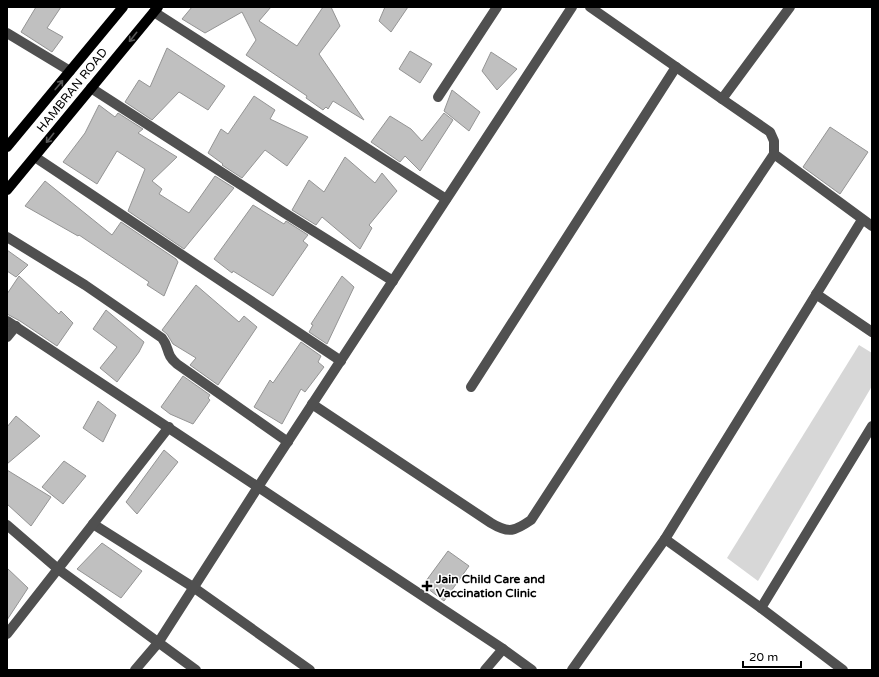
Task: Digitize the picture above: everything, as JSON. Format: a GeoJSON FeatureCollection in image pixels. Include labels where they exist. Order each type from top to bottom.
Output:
{"type":"FeatureCollection","features":[{"type":"Feature","properties":{"kind":"main road","name":"HAMBRAN ROAD"},"geometry":{"type":"LineString","coordinates":[[7,147],[123,7]]}},
{"type":"Feature","properties":{"kind":"main road","name":"HAMBRAN ROAD"},"geometry":{"type":"LineString","coordinates":[[7,190],[156,9]]}},
{"type":"Feature","properties":{"kind":"street"},"geometry":{"type":"LineString","coordinates":[[438,97],[497,7]]}},
{"type":"Feature","properties":{"kind":"street"},"geometry":{"type":"LineString","coordinates":[[135,670],[158,643],[312,404],[572,7]]}},
{"type":"Feature","properties":{"kind":"street"},"geometry":{"type":"LineString","coordinates":[[312,404],[498,527],[509,531],[518,529],[531,520],[619,385],[774,154],[774,141],[770,132],[590,7]]}},
{"type":"Feature","properties":{"kind":"street"},"geometry":{"type":"LineString","coordinates":[[722,99],[790,7]]}},
{"type":"Feature","properties":{"kind":"street"},"geometry":{"type":"LineString","coordinates":[[156,9],[446,199]]}},
{"type":"Feature","properties":{"kind":"street"},"geometry":{"type":"LineString","coordinates":[[7,33],[70,71]]}},
{"type":"Feature","properties":{"kind":"street"},"geometry":{"type":"LineString","coordinates":[[471,387],[676,67]]}},
{"type":"Feature","properties":{"kind":"street"},"geometry":{"type":"LineString","coordinates":[[91,88],[393,281]]}},
{"type":"Feature","properties":{"kind":"street"},"geometry":{"type":"LineString","coordinates":[[774,154],[872,226]]}},
{"type":"Feature","properties":{"kind":"street"},"geometry":{"type":"LineString","coordinates":[[35,157],[341,361]]}},
{"type":"Feature","properties":{"kind":"street"},"geometry":{"type":"LineString","coordinates":[[572,670],[665,539],[862,220]]}},
{"type":"Feature","properties":{"kind":"street"},"geometry":{"type":"LineString","coordinates":[[7,237],[85,285],[162,338],[167,344],[169,356],[176,364],[288,442]]}},
{"type":"Feature","properties":{"kind":"street"},"geometry":{"type":"LineString","coordinates":[[816,294],[872,332]]}},
{"type":"Feature","properties":{"kind":"street"},"geometry":{"type":"LineString","coordinates":[[7,337],[11,323],[503,649],[532,670]]}},
{"type":"Feature","properties":{"kind":"street"},"geometry":{"type":"LineString","coordinates":[[761,608],[872,426]]}},
{"type":"Feature","properties":{"kind":"street"},"geometry":{"type":"LineString","coordinates":[[7,634],[168,427]]}},
{"type":"Feature","properties":{"kind":"street"},"geometry":{"type":"LineString","coordinates":[[93,524],[193,587],[310,670]]}},
{"type":"Feature","properties":{"kind":"street"},"geometry":{"type":"LineString","coordinates":[[7,525],[58,569],[196,670]]}},
{"type":"Feature","properties":{"kind":"street"},"geometry":{"type":"LineString","coordinates":[[665,539],[761,608],[843,670]]}},
{"type":"Feature","properties":{"kind":"street"},"geometry":{"type":"LineString","coordinates":[[485,670],[503,649]]}},
{"type":"Feature","properties":{"kind":"shaded area"},"geometry":{"type":"Polygon","coordinates":[[[859,345],[872,353],[872,386],[758,581],[727,558],[859,345]]]}},
{"type":"Feature","properties":{"kind":"building"},"geometry":{"type":"Polygon","coordinates":[[[36,7],[61,7],[47,28],[63,37],[52,52],[21,32],[36,7]]]}},
{"type":"Feature","properties":{"kind":"building"},"geometry":{"type":"Polygon","coordinates":[[[192,7],[271,7],[259,21],[297,46],[323,7],[331,7],[340,26],[319,54],[364,120],[333,101],[328,109],[326,107],[323,110],[306,98],[307,96],[246,55],[256,40],[242,12],[205,33],[182,19],[192,7]]]}},
{"type":"Feature","properties":{"kind":"building"},"geometry":{"type":"Polygon","coordinates":[[[385,7],[408,7],[391,32],[379,21],[385,7]]]}},
{"type":"Feature","properties":{"kind":"building"},"geometry":{"type":"Polygon","coordinates":[[[167,48],[225,86],[208,110],[179,92],[152,120],[125,102],[139,80],[150,87],[167,48]]]}},
{"type":"Feature","properties":{"kind":"building"},"geometry":{"type":"Polygon","coordinates":[[[410,51],[432,64],[420,83],[399,69],[410,51]]]}},
{"type":"Feature","properties":{"kind":"building"},"geometry":{"type":"Polygon","coordinates":[[[491,52],[517,69],[497,90],[482,71],[491,52]]]}},
{"type":"Feature","properties":{"kind":"building"},"geometry":{"type":"Polygon","coordinates":[[[452,90],[480,112],[469,131],[444,111],[452,90]]]}},
{"type":"Feature","properties":{"kind":"building"},"geometry":{"type":"Polygon","coordinates":[[[254,96],[275,110],[270,119],[308,137],[287,166],[265,150],[242,178],[222,165],[223,164],[208,153],[221,129],[228,134],[254,96]]]}},
{"type":"Feature","properties":{"kind":"building"},"geometry":{"type":"Polygon","coordinates":[[[99,105],[115,117],[118,113],[143,129],[138,133],[177,157],[152,181],[162,189],[159,194],[189,213],[215,176],[234,188],[184,249],[128,211],[145,169],[117,151],[97,184],[63,162],[85,133],[99,105]]]}},
{"type":"Feature","properties":{"kind":"building"},"geometry":{"type":"Polygon","coordinates":[[[444,113],[453,120],[420,171],[405,156],[400,162],[371,142],[390,116],[411,129],[422,141],[444,113]]]}},
{"type":"Feature","properties":{"kind":"building"},"geometry":{"type":"Polygon","coordinates":[[[830,127],[868,152],[840,194],[803,167],[830,127]]]}},
{"type":"Feature","properties":{"kind":"building"},"geometry":{"type":"Polygon","coordinates":[[[345,157],[375,183],[382,173],[397,191],[369,225],[372,228],[360,249],[322,217],[316,225],[292,210],[309,180],[324,192],[345,157]]]}},
{"type":"Feature","properties":{"kind":"building"},"geometry":{"type":"Polygon","coordinates":[[[45,181],[112,235],[121,222],[176,259],[178,262],[164,296],[147,285],[149,282],[79,235],[78,236],[25,206],[45,181]]]}},
{"type":"Feature","properties":{"kind":"building"},"geometry":{"type":"Polygon","coordinates":[[[253,205],[284,224],[286,221],[308,235],[303,241],[308,245],[273,296],[233,271],[232,273],[214,259],[253,205]]]}},
{"type":"Feature","properties":{"kind":"building"},"geometry":{"type":"Polygon","coordinates":[[[7,250],[28,265],[16,277],[7,271],[7,250]]]}},
{"type":"Feature","properties":{"kind":"building"},"geometry":{"type":"Polygon","coordinates":[[[19,276],[59,314],[61,311],[73,323],[57,346],[7,314],[7,294],[19,276]]]}},
{"type":"Feature","properties":{"kind":"building"},"geometry":{"type":"Polygon","coordinates":[[[342,276],[354,287],[327,344],[309,332],[313,325],[311,324],[342,276]]]}},
{"type":"Feature","properties":{"kind":"building"},"geometry":{"type":"Polygon","coordinates":[[[196,285],[239,322],[244,316],[257,327],[218,385],[190,365],[196,358],[173,344],[167,334],[162,330],[196,285]]]}},
{"type":"Feature","properties":{"kind":"building"},"geometry":{"type":"Polygon","coordinates":[[[106,310],[144,342],[139,352],[117,382],[100,368],[117,347],[93,329],[106,310]]]}},
{"type":"Feature","properties":{"kind":"building"},"geometry":{"type":"Polygon","coordinates":[[[301,342],[321,356],[318,362],[324,367],[305,392],[301,389],[282,424],[254,407],[270,380],[273,383],[301,342]]]}},
{"type":"Feature","properties":{"kind":"building"},"geometry":{"type":"Polygon","coordinates":[[[183,376],[210,395],[208,398],[210,400],[193,424],[170,414],[161,407],[183,376]]]}},
{"type":"Feature","properties":{"kind":"building"},"geometry":{"type":"Polygon","coordinates":[[[98,401],[116,415],[103,442],[83,428],[98,401]]]}},
{"type":"Feature","properties":{"kind":"building"},"geometry":{"type":"Polygon","coordinates":[[[16,416],[40,436],[7,464],[7,427],[16,416]]]}},
{"type":"Feature","properties":{"kind":"building"},"geometry":{"type":"Polygon","coordinates":[[[164,450],[178,462],[137,514],[126,502],[164,450]]]}},
{"type":"Feature","properties":{"kind":"building"},"geometry":{"type":"Polygon","coordinates":[[[64,461],[86,476],[63,504],[42,487],[64,461]]]}},
{"type":"Feature","properties":{"kind":"building"},"geometry":{"type":"Polygon","coordinates":[[[7,470],[51,497],[31,526],[7,504],[7,470]]]}},
{"type":"Feature","properties":{"kind":"building"},"geometry":{"type":"Polygon","coordinates":[[[102,543],[142,571],[121,598],[77,569],[102,543]]]}},
{"type":"Feature","properties":{"kind":"building"},"geometry":{"type":"Polygon","coordinates":[[[448,551],[469,566],[444,601],[423,585],[448,551]]]}},
{"type":"Feature","properties":{"kind":"building"},"geometry":{"type":"Polygon","coordinates":[[[7,568],[28,588],[7,620],[7,568]]]}},
{"type":"Feature","properties":{"kind":"place","name":"Jain Child Care and Vaccination Clinic"},"geometry":{"type":"Point","coordinates":[427,586]}}]}
